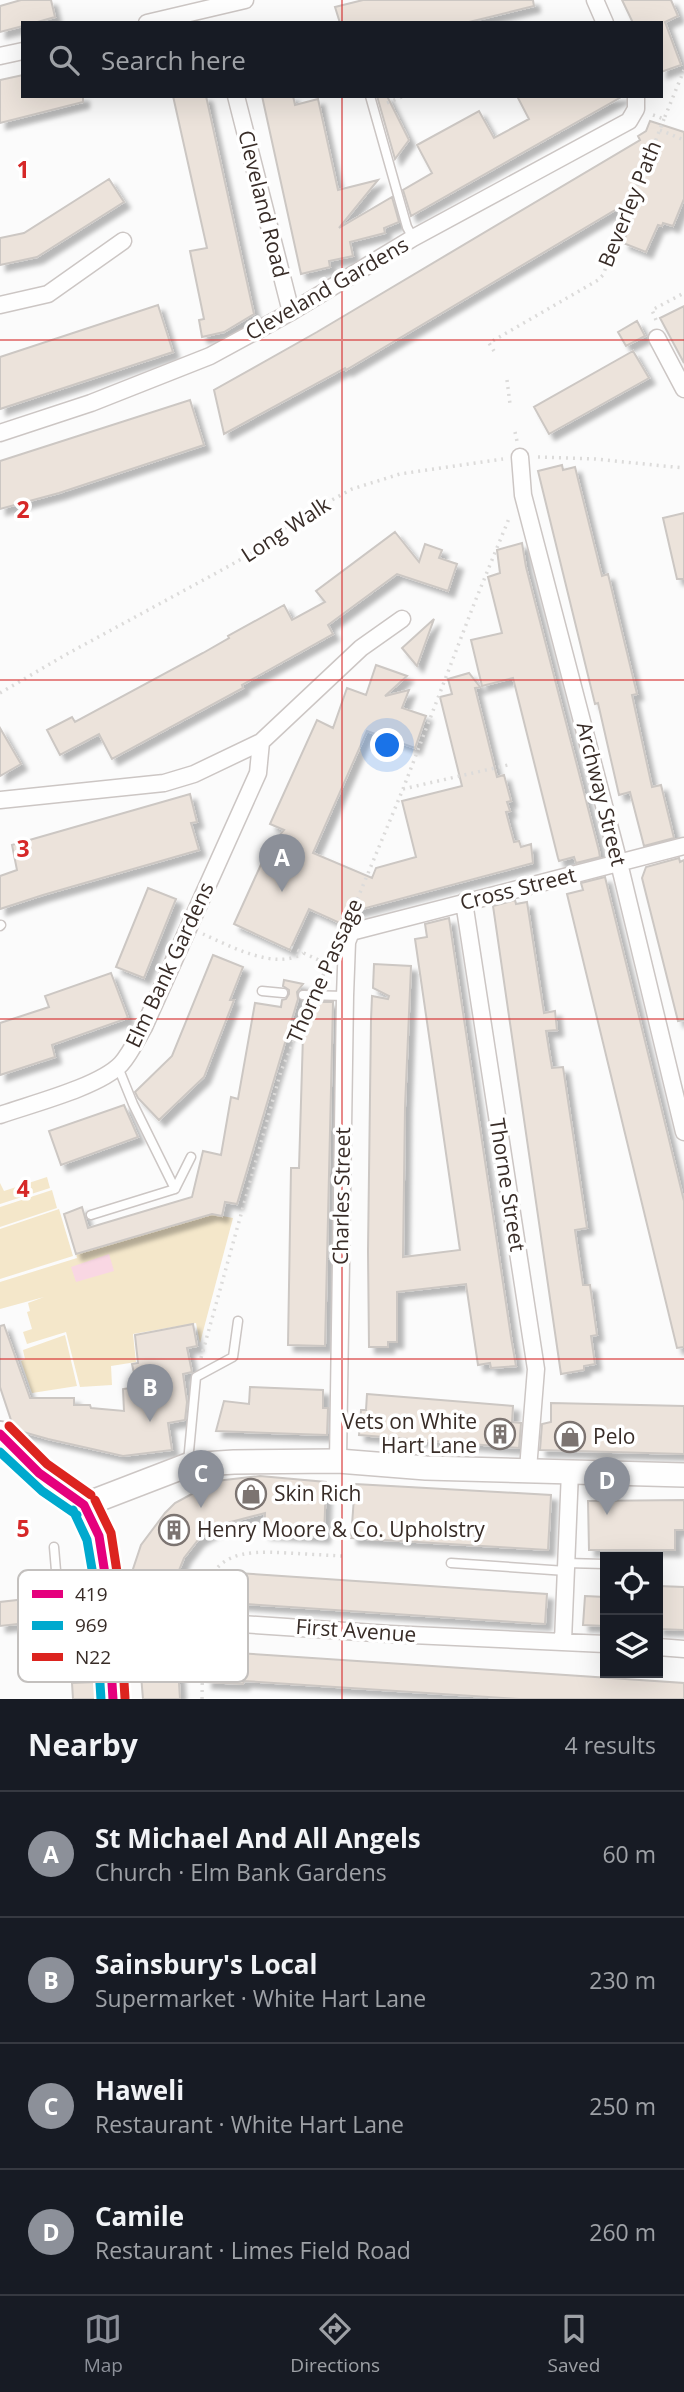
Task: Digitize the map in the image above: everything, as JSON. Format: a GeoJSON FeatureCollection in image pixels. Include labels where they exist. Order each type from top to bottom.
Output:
{"type":"FeatureCollection","features":[{"type":"Feature","properties":{"kind":"main road"},"geometry":{"type":"LineString","coordinates":[[0,1434],[51,1484],[84,1505],[99,1536],[104,1570]]}},
{"type":"Feature","properties":{"kind":"street"},"geometry":{"type":"LineString","coordinates":[[158,21],[214,10],[245,0]]}},
{"type":"Feature","properties":{"kind":"street"},"geometry":{"type":"LineString","coordinates":[[595,0],[604,21]]}},
{"type":"Feature","properties":{"kind":"street"},"geometry":{"type":"LineString","coordinates":[[0,56],[21,51]]}},
{"type":"Feature","properties":{"kind":"street","name":"Cleveland Road"},"geometry":{"type":"LineString","coordinates":[[237,98],[291,312]]}},
{"type":"Feature","properties":{"kind":"street","name":"Cleveland Gardens"},"geometry":{"type":"LineString","coordinates":[[0,433],[91,403],[210,356],[291,312],[413,238],[629,121],[636,103]]}},
{"type":"Feature","properties":{"kind":"street"},"geometry":{"type":"LineString","coordinates":[[0,305],[48,294],[123,240]]}},
{"type":"Feature","properties":{"kind":"street"},"geometry":{"type":"LineString","coordinates":[[657,338],[684,389]]}},
{"type":"Feature","properties":{"kind":"street","name":"Archway Street"},"geometry":{"type":"LineString","coordinates":[[520,457],[523,495],[619,863],[684,1132]]}},
{"type":"Feature","properties":{"kind":"street"},"geometry":{"type":"LineString","coordinates":[[0,800],[164,783],[194,774],[261,742],[361,648],[402,619]]}},
{"type":"Feature","properties":{"kind":"street","name":"Elm Bank Gardens"},"geometry":{"type":"LineString","coordinates":[[0,1115],[94,1082],[118,1067],[144,1027],[258,773],[261,742]]}},
{"type":"Feature","properties":{"kind":"street","name":"Cross Street"},"geometry":{"type":"LineString","coordinates":[[351,933],[684,846]]}},
{"type":"Feature","properties":{"kind":"street","name":"Thorne Street"},"geometry":{"type":"LineString","coordinates":[[464,902],[536,1369],[528,1469]]}},
{"type":"Feature","properties":{"kind":"street","name":"Charles Street"},"geometry":{"type":"LineString","coordinates":[[338,1461],[345,996],[347,942],[351,933]]}},
{"type":"Feature","properties":{"kind":"street"},"geometry":{"type":"LineString","coordinates":[[84,1505],[188,1465],[234,1462],[338,1461],[426,1468],[684,1475]]}},
{"type":"Feature","properties":{"kind":"street"},"geometry":{"type":"LineString","coordinates":[[563,1642],[570,1471]]}},
{"type":"Feature","properties":{"kind":"street","name":"First Avenue"},"geometry":{"type":"LineString","coordinates":[[248,1624],[600,1644]]}},
{"type":"Feature","properties":{"kind":"street"},"geometry":{"type":"LineString","coordinates":[[663,1647],[684,1649]]}},
{"type":"Feature","properties":{"kind":"lane"},"geometry":{"type":"LineString","coordinates":[[371,98],[407,226],[413,238]]}},
{"type":"Feature","properties":{"kind":"lane"},"geometry":{"type":"LineString","coordinates":[[262,991],[283,993]]}},
{"type":"Feature","properties":{"kind":"lane"},"geometry":{"type":"LineString","coordinates":[[303,995],[345,996]]}},
{"type":"Feature","properties":{"kind":"lane"},"geometry":{"type":"LineString","coordinates":[[118,1067],[175,1189]]}},
{"type":"Feature","properties":{"kind":"lane"},"geometry":{"type":"LineString","coordinates":[[92,1215],[175,1189],[191,1157]]}},
{"type":"Feature","properties":{"kind":"lane"},"geometry":{"type":"LineString","coordinates":[[188,1465],[195,1377],[233,1357],[238,1321]]}},
{"type":"Feature","properties":{"kind":"lane"},"geometry":{"type":"LineString","coordinates":[[54,1547],[56,1570]]}},
{"type":"Feature","properties":{"kind":"lane"},"geometry":{"type":"LineString","coordinates":[[451,1563],[566,1567],[600,1564]]}},
{"type":"Feature","properties":{"kind":"path","name":"Beverley Path"},"geometry":{"type":"LineString","coordinates":[[494,351],[489,343],[603,275],[684,70]]}},
{"type":"Feature","properties":{"kind":"path"},"geometry":{"type":"LineString","coordinates":[[374,108],[399,98]]}},
{"type":"Feature","properties":{"kind":"path","name":"Beverley Path"},"geometry":{"type":"LineString","coordinates":[[636,103],[664,119]]}},
{"type":"Feature","properties":{"kind":"path"},"geometry":{"type":"LineString","coordinates":[[660,130],[684,140]]}},
{"type":"Feature","properties":{"kind":"path"},"geometry":{"type":"LineString","coordinates":[[657,338],[663,334],[652,310],[684,293]]}},
{"type":"Feature","properties":{"kind":"path"},"geometry":{"type":"LineString","coordinates":[[507,380],[510,404]]}},
{"type":"Feature","properties":{"kind":"path","name":"Long Walk"},"geometry":{"type":"LineString","coordinates":[[0,693],[252,553],[298,519],[352,489],[400,474],[520,457],[595,459],[684,468]]}},
{"type":"Feature","properties":{"kind":"path","name":"Thorne Passage"},"geometry":{"type":"LineString","coordinates":[[352,912],[404,789],[492,560],[513,510],[523,495]]}},
{"type":"Feature","properties":{"kind":"path"},"geometry":{"type":"LineString","coordinates":[[404,789],[508,765]]}},
{"type":"Feature","properties":{"kind":"path"},"geometry":{"type":"LineString","coordinates":[[188,928],[262,959],[293,958],[303,953]]}},
{"type":"Feature","properties":{"kind":"path"},"geometry":{"type":"LineString","coordinates":[[291,947],[328,965]]}},
{"type":"Feature","properties":{"kind":"path","name":"Thorne Passage"},"geometry":{"type":"LineString","coordinates":[[195,1377],[281,1071],[333,956]]}},
{"type":"Feature","properties":{"kind":"path"},"geometry":{"type":"LineString","coordinates":[[214,1570],[232,1556],[257,1551],[342,1556]]}},
{"type":"Feature","properties":{"kind":"shaded area"},"geometry":{"type":"Polygon","coordinates":[[[47,1177],[50,1188],[0,1204],[0,1183],[4,1191],[47,1177]]]}},
{"type":"Feature","properties":{"kind":"shaded area"},"geometry":{"type":"Polygon","coordinates":[[[52,1190],[57,1208],[0,1227],[0,1207],[52,1190]]]}},
{"type":"Feature","properties":{"kind":"shaded area"},"geometry":{"type":"Polygon","coordinates":[[[59,1209],[73,1256],[0,1279],[0,1229],[59,1209]]]}},
{"type":"Feature","properties":{"kind":"shaded area"},"geometry":{"type":"Polygon","coordinates":[[[211,1214],[233,1218],[200,1343],[196,1323],[133,1334],[136,1362],[111,1366],[112,1385],[80,1387],[66,1332],[27,1344],[23,1332],[32,1329],[27,1312],[30,1311],[28,1303],[44,1297],[0,1309],[0,1282],[77,1258],[76,1254],[211,1214]]]}},
{"type":"Feature","properties":{"kind":"shaded area"},"geometry":{"type":"Polygon","coordinates":[[[109,1254],[114,1271],[76,1282],[71,1267],[109,1254]]]}},
{"type":"Feature","properties":{"kind":"shaded area"},"geometry":{"type":"Polygon","coordinates":[[[65,1335],[77,1386],[32,1393],[21,1361],[25,1359],[23,1350],[65,1335]]]}},
{"type":"Feature","properties":{"kind":"building"},"geometry":{"type":"Polygon","coordinates":[[[21,0],[51,0],[55,17],[41,21],[21,21],[21,27],[0,32],[0,6],[21,0]]]}},
{"type":"Feature","properties":{"kind":"building"},"geometry":{"type":"Polygon","coordinates":[[[363,0],[533,0],[534,6],[473,21],[339,21],[335,7],[363,0]]]}},
{"type":"Feature","properties":{"kind":"building"},"geometry":{"type":"Polygon","coordinates":[[[622,0],[671,0],[678,16],[665,22],[681,65],[663,71],[663,21],[632,21],[622,0]]]}},
{"type":"Feature","properties":{"kind":"building"},"geometry":{"type":"Polygon","coordinates":[[[21,75],[21,98],[83,98],[83,102],[0,123],[0,80],[21,75]]]}},
{"type":"Feature","properties":{"kind":"building"},"geometry":{"type":"Polygon","coordinates":[[[173,98],[206,98],[254,314],[224,332],[202,337],[199,320],[204,319],[190,251],[207,248],[173,98]]]}},
{"type":"Feature","properties":{"kind":"building"},"geometry":{"type":"Polygon","coordinates":[[[262,98],[293,98],[295,105],[318,99],[338,190],[378,180],[339,228],[392,197],[399,222],[384,228],[385,233],[350,242],[353,256],[329,261],[330,267],[301,274],[262,98]]]}},
{"type":"Feature","properties":{"kind":"building"},"geometry":{"type":"Polygon","coordinates":[[[378,98],[388,98],[409,140],[395,159],[378,98]]]}},
{"type":"Feature","properties":{"kind":"building"},"geometry":{"type":"Polygon","coordinates":[[[518,98],[619,98],[411,216],[403,190],[432,173],[417,145],[479,111],[494,138],[529,119],[518,98]]]}},
{"type":"Feature","properties":{"kind":"building"},"geometry":{"type":"Polygon","coordinates":[[[650,121],[684,132],[684,199],[673,226],[663,223],[662,226],[658,225],[646,252],[623,243],[642,194],[346,370],[345,368],[224,434],[214,390],[317,332],[640,140],[638,136],[646,131],[650,121]]]}},
{"type":"Feature","properties":{"kind":"building"},"geometry":{"type":"Polygon","coordinates":[[[109,179],[124,202],[37,257],[0,265],[0,238],[24,233],[109,179]]]}},
{"type":"Feature","properties":{"kind":"building"},"geometry":{"type":"Polygon","coordinates":[[[158,305],[173,352],[0,409],[0,357],[158,305]]]}},
{"type":"Feature","properties":{"kind":"building"},"geometry":{"type":"Polygon","coordinates":[[[684,306],[684,363],[660,318],[684,306]]]}},
{"type":"Feature","properties":{"kind":"building"},"geometry":{"type":"Polygon","coordinates":[[[637,321],[645,336],[626,346],[618,332],[637,321]]]}},
{"type":"Feature","properties":{"kind":"building"},"geometry":{"type":"Polygon","coordinates":[[[633,351],[649,378],[549,434],[534,407],[633,351]]]}},
{"type":"Feature","properties":{"kind":"building"},"geometry":{"type":"Polygon","coordinates":[[[190,400],[204,445],[59,493],[0,509],[0,461],[190,400]]]}},
{"type":"Feature","properties":{"kind":"building"},"geometry":{"type":"Polygon","coordinates":[[[562,465],[563,470],[575,467],[602,576],[608,574],[637,694],[632,695],[652,787],[661,785],[674,838],[644,846],[630,792],[619,795],[538,471],[562,465]]]}},
{"type":"Feature","properties":{"kind":"building"},"geometry":{"type":"Polygon","coordinates":[[[684,513],[684,579],[677,579],[663,518],[684,513]]]}},
{"type":"Feature","properties":{"kind":"building"},"geometry":{"type":"Polygon","coordinates":[[[395,532],[419,562],[425,544],[442,550],[439,558],[457,564],[448,591],[397,574],[328,625],[333,634],[242,685],[243,688],[112,759],[99,734],[60,755],[47,730],[72,717],[75,722],[203,653],[284,605],[292,620],[325,602],[316,591],[395,532]]]}},
{"type":"Feature","properties":{"kind":"building"},"geometry":{"type":"Polygon","coordinates":[[[522,543],[599,851],[600,857],[576,863],[574,857],[559,861],[513,678],[482,686],[471,640],[502,633],[488,577],[500,573],[497,550],[522,543]]]}},
{"type":"Feature","properties":{"kind":"building"},"geometry":{"type":"Polygon","coordinates":[[[434,619],[417,666],[402,648],[434,619]]]}},
{"type":"Feature","properties":{"kind":"building"},"geometry":{"type":"Polygon","coordinates":[[[376,665],[407,676],[385,696],[409,690],[402,708],[426,716],[415,748],[367,731],[313,853],[372,878],[376,868],[416,857],[402,801],[462,786],[440,697],[452,694],[448,679],[469,673],[480,687],[475,688],[497,777],[504,775],[511,801],[507,802],[510,811],[506,812],[514,842],[519,841],[521,847],[531,844],[533,863],[347,913],[342,924],[309,909],[290,950],[234,924],[268,849],[284,830],[270,824],[317,720],[333,728],[347,688],[366,695],[376,665]]]}},
{"type":"Feature","properties":{"kind":"building"},"geometry":{"type":"Polygon","coordinates":[[[0,728],[21,764],[0,776],[0,728]]]}},
{"type":"Feature","properties":{"kind":"building"},"geometry":{"type":"Polygon","coordinates":[[[190,794],[197,822],[191,823],[199,850],[0,909],[0,876],[17,870],[12,845],[190,794]]]}},
{"type":"Feature","properties":{"kind":"building"},"geometry":{"type":"Polygon","coordinates":[[[679,858],[680,862],[684,860],[684,1020],[678,1021],[642,878],[646,867],[679,858]]]}},
{"type":"Feature","properties":{"kind":"building"},"geometry":{"type":"Polygon","coordinates":[[[605,877],[684,1201],[684,1347],[677,1348],[567,894],[583,890],[581,883],[605,877]]]}},
{"type":"Feature","properties":{"kind":"building"},"geometry":{"type":"Polygon","coordinates":[[[148,888],[176,899],[144,978],[116,967],[148,888]]]}},
{"type":"Feature","properties":{"kind":"building"},"geometry":{"type":"Polygon","coordinates":[[[515,900],[516,904],[527,902],[544,1013],[555,1011],[557,1030],[546,1031],[552,1068],[563,1067],[587,1228],[575,1230],[583,1285],[590,1285],[597,1335],[591,1336],[595,1364],[584,1366],[584,1370],[561,1374],[493,906],[515,900]]]}},
{"type":"Feature","properties":{"kind":"building"},"geometry":{"type":"Polygon","coordinates":[[[449,918],[516,1366],[491,1368],[490,1363],[478,1365],[466,1284],[397,1292],[397,1342],[388,1342],[388,1347],[369,1347],[372,996],[388,999],[389,996],[373,988],[374,964],[411,966],[405,1107],[403,1257],[460,1250],[415,939],[427,937],[425,924],[449,918]]]}},
{"type":"Feature","properties":{"kind":"building"},"geometry":{"type":"Polygon","coordinates":[[[213,955],[243,967],[230,1000],[234,1000],[204,1077],[159,1120],[135,1092],[172,1056],[213,955]]]}},
{"type":"Feature","properties":{"kind":"building"},"geometry":{"type":"Polygon","coordinates":[[[111,973],[128,1018],[52,1045],[55,1057],[0,1075],[0,1023],[49,1007],[45,996],[111,973]]]}},
{"type":"Feature","properties":{"kind":"building"},"geometry":{"type":"Polygon","coordinates":[[[284,980],[303,984],[297,992],[298,999],[237,1204],[225,1202],[222,1216],[212,1214],[76,1254],[64,1214],[82,1207],[88,1228],[192,1197],[203,1151],[221,1155],[231,1097],[238,1099],[255,1003],[281,1007],[282,1000],[289,994],[289,990],[283,986],[284,980]]]}},
{"type":"Feature","properties":{"kind":"building"},"geometry":{"type":"Polygon","coordinates":[[[304,1002],[333,1002],[325,1346],[288,1345],[291,1168],[299,1168],[304,1002]]]}},
{"type":"Feature","properties":{"kind":"building"},"geometry":{"type":"Polygon","coordinates":[[[124,1105],[138,1137],[61,1165],[49,1131],[124,1105]]]}},
{"type":"Feature","properties":{"kind":"building"},"geometry":{"type":"Polygon","coordinates":[[[193,1324],[197,1346],[187,1348],[192,1372],[183,1374],[187,1402],[185,1420],[168,1423],[172,1450],[123,1456],[48,1439],[16,1430],[13,1426],[0,1387],[0,1326],[4,1325],[30,1398],[74,1398],[74,1405],[124,1411],[123,1389],[137,1387],[132,1364],[138,1363],[135,1335],[193,1324]]]}},
{"type":"Feature","properties":{"kind":"building"},"geometry":{"type":"Polygon","coordinates":[[[250,1387],[323,1390],[323,1408],[328,1408],[327,1435],[216,1431],[224,1401],[249,1404],[250,1387]]]}},
{"type":"Feature","properties":{"kind":"building"},"geometry":{"type":"Polygon","coordinates":[[[367,1394],[513,1406],[512,1422],[521,1423],[519,1448],[359,1435],[361,1410],[366,1410],[367,1394]]]}},
{"type":"Feature","properties":{"kind":"building"},"geometry":{"type":"Polygon","coordinates":[[[551,1403],[684,1406],[684,1454],[540,1450],[542,1424],[551,1422],[551,1403]]]}},
{"type":"Feature","properties":{"kind":"building"},"geometry":{"type":"Polygon","coordinates":[[[260,1476],[326,1482],[324,1537],[264,1533],[265,1513],[227,1523],[198,1540],[184,1558],[179,1570],[133,1570],[141,1545],[165,1513],[175,1503],[201,1489],[201,1492],[216,1481],[260,1476]]]}},
{"type":"Feature","properties":{"kind":"building"},"geometry":{"type":"Polygon","coordinates":[[[355,1484],[551,1495],[548,1550],[351,1538],[355,1484]]]}},
{"type":"Feature","properties":{"kind":"building"},"geometry":{"type":"Polygon","coordinates":[[[684,1500],[684,1530],[675,1530],[675,1550],[589,1550],[588,1501],[684,1500]]]}},
{"type":"Feature","properties":{"kind":"building"},"geometry":{"type":"Polygon","coordinates":[[[248,1574],[547,1594],[545,1624],[248,1604],[248,1574]]]}},
{"type":"Feature","properties":{"kind":"building"},"geometry":{"type":"Polygon","coordinates":[[[663,1586],[684,1587],[684,1630],[663,1629],[663,1586]]]}},
{"type":"Feature","properties":{"kind":"building"},"geometry":{"type":"Polygon","coordinates":[[[585,1596],[600,1597],[600,1626],[583,1625],[585,1596]]]}},
{"type":"Feature","properties":{"kind":"building"},"geometry":{"type":"Polygon","coordinates":[[[18,1600],[18,1624],[0,1626],[0,1602],[18,1600]]]}},
{"type":"Feature","properties":{"kind":"building"},"geometry":{"type":"Polygon","coordinates":[[[248,1654],[684,1683],[684,1699],[519,1699],[248,1681],[248,1654]]]}},
{"type":"Feature","properties":{"kind":"building"},"geometry":{"type":"Polygon","coordinates":[[[97,1682],[98,1699],[73,1699],[72,1683],[97,1682]]]}},
{"type":"Feature","properties":{"kind":"building"},"geometry":{"type":"Polygon","coordinates":[[[142,1682],[179,1682],[180,1699],[143,1699],[142,1682]]]}},
{"type":"Feature","properties":{"kind":"building"},"geometry":{"type":"Polygon","coordinates":[[[206,1682],[244,1682],[243,1684],[206,1682]]]}},
{"type":"Feature","properties":{"kind":"transit line","name":"N22"},"geometry":{"type":"LineString","coordinates":[[9,1426],[47,1464],[91,1495]]}},
{"type":"Feature","properties":{"kind":"transit line","name":"419"},"geometry":{"type":"LineString","coordinates":[[0,1434],[39,1473],[84,1505]]}},
{"type":"Feature","properties":{"kind":"transit line","name":"969"},"geometry":{"type":"LineString","coordinates":[[0,1452],[42,1491],[77,1515]]}},
{"type":"Feature","properties":{"kind":"transit line","name":"N22"},"geometry":{"type":"LineString","coordinates":[[95,1500],[111,1533],[117,1570]]}},
{"type":"Feature","properties":{"kind":"transit line","name":"419"},"geometry":{"type":"LineString","coordinates":[[84,1505],[99,1536],[104,1570]]}},
{"type":"Feature","properties":{"kind":"transit line","name":"969"},"geometry":{"type":"LineString","coordinates":[[73,1510],[87,1540],[92,1570]]}},
{"type":"Feature","properties":{"kind":"transit line","name":"969"},"geometry":{"type":"LineString","coordinates":[[100,1682],[101,1699]]}},
{"type":"Feature","properties":{"kind":"transit line","name":"419"},"geometry":{"type":"LineString","coordinates":[[112,1682],[113,1699]]}},
{"type":"Feature","properties":{"kind":"transit line","name":"N22"},"geometry":{"type":"LineString","coordinates":[[124,1682],[125,1698]]}},
{"type":"Feature","properties":{"kind":"place","name":"St Michael And All Angels"},"geometry":{"type":"Point","coordinates":[282,892]}},
{"type":"Feature","properties":{"kind":"place","name":"Sainsbury's Local"},"geometry":{"type":"Point","coordinates":[150,1422]}},
{"type":"Feature","properties":{"kind":"place","name":"Vets on White Hart Lane"},"geometry":{"type":"Point","coordinates":[500,1434]}},
{"type":"Feature","properties":{"kind":"place","name":"Pelo"},"geometry":{"type":"Point","coordinates":[570,1437]}},
{"type":"Feature","properties":{"kind":"place","name":"Skin Rich"},"geometry":{"type":"Point","coordinates":[251,1494]}},
{"type":"Feature","properties":{"kind":"place","name":"Haweli"},"geometry":{"type":"Point","coordinates":[201,1508]}},
{"type":"Feature","properties":{"kind":"place","name":"Camile"},"geometry":{"type":"Point","coordinates":[607,1515]}},
{"type":"Feature","properties":{"kind":"place","name":"Henry Moore & Co. Upholstry"},"geometry":{"type":"Point","coordinates":[174,1530]}}]}
